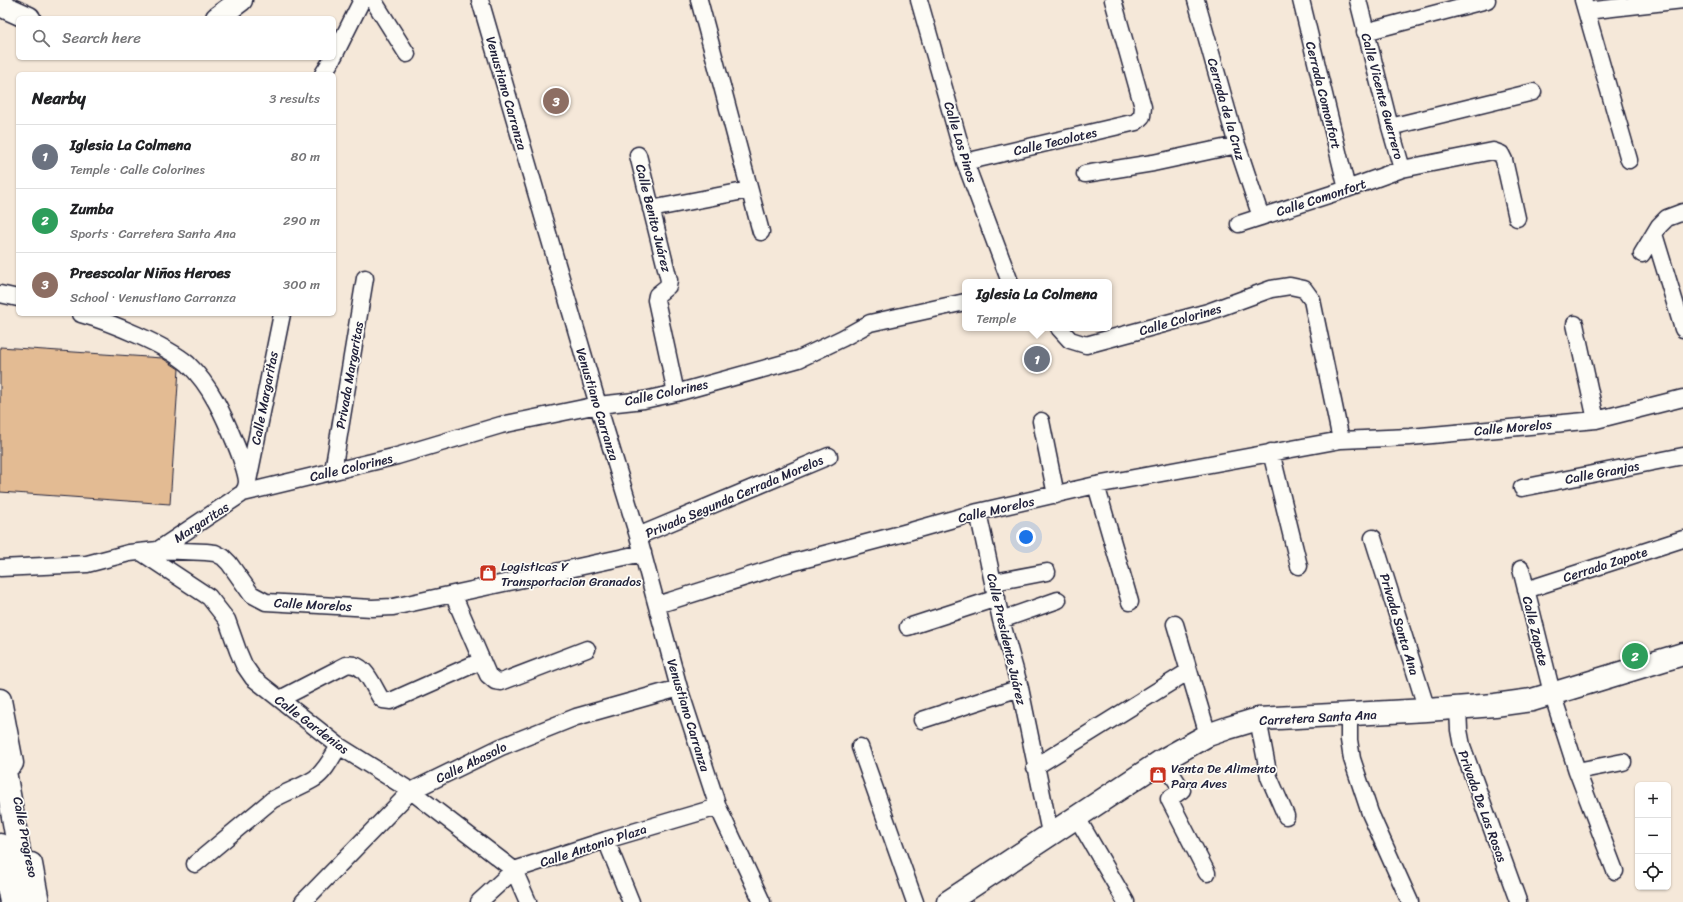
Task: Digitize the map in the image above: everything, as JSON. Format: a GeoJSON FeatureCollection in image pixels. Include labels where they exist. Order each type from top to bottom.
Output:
{"type":"FeatureCollection","features":[{"type":"Feature","properties":{"kind":"main road"},"geometry":{"type":"LineString","coordinates":[[220,16],[241,0]]}},
{"type":"Feature","properties":{"kind":"main road"},"geometry":{"type":"LineString","coordinates":[[0,5],[25,16]]}},
{"type":"Feature","properties":{"kind":"main road","name":"Carretera Santa Ana"},"geometry":{"type":"LineString","coordinates":[[948,902],[1050,833],[1163,760],[1208,735],[1258,719],[1350,716],[1495,705],[1532,700],[1683,654]]}},
{"type":"Feature","properties":{"kind":"main road","name":"Calle Progreso"},"geometry":{"type":"LineString","coordinates":[[0,700],[28,898]]}},
{"type":"Feature","properties":{"kind":"main road"},"geometry":{"type":"LineString","coordinates":[[0,743],[28,898]]}},
{"type":"Feature","properties":{"kind":"main road"},"geometry":{"type":"LineString","coordinates":[[0,798],[28,898]]}},
{"type":"Feature","properties":{"kind":"main road","name":"Calle Progreso"},"geometry":{"type":"LineString","coordinates":[[0,845],[28,898]]}},
{"type":"Feature","properties":{"kind":"street"},"geometry":{"type":"LineString","coordinates":[[336,51],[362,0]]}},
{"type":"Feature","properties":{"kind":"street"},"geometry":{"type":"LineString","coordinates":[[373,0],[407,54]]}},
{"type":"Feature","properties":{"kind":"street","name":"Venustiano Carranza"},"geometry":{"type":"LineString","coordinates":[[480,0],[598,405],[638,536],[680,688],[718,807],[762,902]]}},
{"type":"Feature","properties":{"kind":"street"},"geometry":{"type":"LineString","coordinates":[[699,0],[761,232]]}},
{"type":"Feature","properties":{"kind":"street","name":"Calle Los Pinos"},"geometry":{"type":"LineString","coordinates":[[919,0],[966,162],[1009,279]]}},
{"type":"Feature","properties":{"kind":"street","name":"Calle Tecolotes"},"geometry":{"type":"LineString","coordinates":[[966,162],[1136,122],[1142,116],[1143,107],[1113,0]]}},
{"type":"Feature","properties":{"kind":"street","name":"Cerrada de la Cruz"},"geometry":{"type":"LineString","coordinates":[[1196,0],[1237,145],[1261,217]]}},
{"type":"Feature","properties":{"kind":"street","name":"Cerrada Comonfort"},"geometry":{"type":"LineString","coordinates":[[1301,0],[1347,189]]}},
{"type":"Feature","properties":{"kind":"street","name":"Calle Vicente Guerrero"},"geometry":{"type":"LineString","coordinates":[[1358,0],[1365,32],[1402,169],[1493,151],[1498,152],[1504,160],[1517,218]]}},
{"type":"Feature","properties":{"kind":"street"},"geometry":{"type":"LineString","coordinates":[[1365,32],[1487,0]]}},
{"type":"Feature","properties":{"kind":"street"},"geometry":{"type":"LineString","coordinates":[[1629,160],[1584,6],[1683,0]]}},
{"type":"Feature","properties":{"kind":"street"},"geometry":{"type":"LineString","coordinates":[[324,72],[331,60]]}},
{"type":"Feature","properties":{"kind":"street"},"geometry":{"type":"LineString","coordinates":[[1390,127],[1533,92]]}},
{"type":"Feature","properties":{"kind":"street"},"geometry":{"type":"LineString","coordinates":[[1085,174],[1153,163],[1237,145]]}},
{"type":"Feature","properties":{"kind":"street","name":"Calle Benito Juárez"},"geometry":{"type":"LineString","coordinates":[[638,155],[669,280],[668,286],[657,295],[656,300],[676,393]]}},
{"type":"Feature","properties":{"kind":"street","name":"Calle Comonfort"},"geometry":{"type":"LineString","coordinates":[[1239,224],[1347,189],[1402,169]]}},
{"type":"Feature","properties":{"kind":"street"},"geometry":{"type":"LineString","coordinates":[[651,209],[749,190]]}},
{"type":"Feature","properties":{"kind":"street"},"geometry":{"type":"LineString","coordinates":[[1642,254],[1658,226],[1667,218],[1683,212]]}},
{"type":"Feature","properties":{"kind":"street"},"geometry":{"type":"LineString","coordinates":[[1654,234],[1683,329]]}},
{"type":"Feature","properties":{"kind":"street","name":"Privada Margaritas"},"geometry":{"type":"LineString","coordinates":[[333,471],[365,278]]}},
{"type":"Feature","properties":{"kind":"street","name":"Calle Colorines"},"geometry":{"type":"LineString","coordinates":[[1062,331],[1070,340],[1086,345],[1208,312],[1271,289],[1290,286],[1304,289],[1312,300],[1341,440]]}},
{"type":"Feature","properties":{"kind":"street"},"geometry":{"type":"LineString","coordinates":[[0,294],[16,298]]}},
{"type":"Feature","properties":{"kind":"street","name":"Calle Colorines"},"geometry":{"type":"LineString","coordinates":[[245,488],[333,471],[397,456],[501,425],[598,405],[644,400],[676,393],[798,359],[843,338],[870,323],[962,303]]}},
{"type":"Feature","properties":{"kind":"street"},"geometry":{"type":"LineString","coordinates":[[87,316],[155,344],[187,364],[209,390],[217,403],[237,448],[245,488]]}},
{"type":"Feature","properties":{"kind":"street","name":"Calle Margaritas"},"geometry":{"type":"LineString","coordinates":[[245,488],[282,316]]}},
{"type":"Feature","properties":{"kind":"street"},"geometry":{"type":"LineString","coordinates":[[1575,324],[1596,420]]}},
{"type":"Feature","properties":{"kind":"street","name":"Calle Morelos"},"geometry":{"type":"LineString","coordinates":[[657,605],[787,564],[978,512],[1096,485],[1341,440],[1418,436],[1596,420],[1683,398]]}},
{"type":"Feature","properties":{"kind":"street"},"geometry":{"type":"LineString","coordinates":[[1041,421],[1056,495]]}},
{"type":"Feature","properties":{"kind":"street"},"geometry":{"type":"LineString","coordinates":[[1271,452],[1299,566]]}},
{"type":"Feature","properties":{"kind":"street","name":"Privada Segunda Cerrada Morelos"},"geometry":{"type":"LineString","coordinates":[[638,536],[829,456]]}},
{"type":"Feature","properties":{"kind":"street","name":"Calle Granjas"},"geometry":{"type":"LineString","coordinates":[[1522,488],[1683,456]]}},
{"type":"Feature","properties":{"kind":"street"},"geometry":{"type":"LineString","coordinates":[[1096,485],[1130,602]]}},
{"type":"Feature","properties":{"kind":"street","name":"Margaritas"},"geometry":{"type":"LineString","coordinates":[[158,550],[245,488]]}},
{"type":"Feature","properties":{"kind":"street","name":"Calle Presidente Juárez"},"geometry":{"type":"LineString","coordinates":[[978,512],[1001,620],[1020,688],[1035,767],[1050,833]]}},
{"type":"Feature","properties":{"kind":"street","name":"Privada Santa Ana"},"geometry":{"type":"LineString","coordinates":[[1373,538],[1427,710]]}},
{"type":"Feature","properties":{"kind":"street","name":"Cerrada Zapote"},"geometry":{"type":"LineString","coordinates":[[1526,590],[1683,538]]}},
{"type":"Feature","properties":{"kind":"street","name":"Calle Morelos"},"geometry":{"type":"LineString","coordinates":[[0,568],[88,564],[129,553],[158,550],[206,552],[215,553],[223,557],[251,594],[266,602],[372,608],[393,607],[643,554]]}},
{"type":"Feature","properties":{"kind":"street","name":"Calle Gardenias"},"geometry":{"type":"LineString","coordinates":[[141,552],[209,597],[227,620],[241,658],[253,678],[339,746],[411,791],[514,870]]}},
{"type":"Feature","properties":{"kind":"street","name":"Calle Zapote"},"geometry":{"type":"LineString","coordinates":[[1520,569],[1552,693],[1577,771],[1615,871]]}},
{"type":"Feature","properties":{"kind":"street"},"geometry":{"type":"LineString","coordinates":[[994,582],[1047,572]]}},
{"type":"Feature","properties":{"kind":"street"},"geometry":{"type":"LineString","coordinates":[[453,594],[481,661],[488,676],[491,678],[501,682],[588,649]]}},
{"type":"Feature","properties":{"kind":"street"},"geometry":{"type":"LineString","coordinates":[[908,627],[997,598]]}},
{"type":"Feature","properties":{"kind":"street"},"geometry":{"type":"LineString","coordinates":[[1001,620],[1058,600]]}},
{"type":"Feature","properties":{"kind":"street"},"geometry":{"type":"LineString","coordinates":[[1175,624],[1208,735]]}},
{"type":"Feature","properties":{"kind":"street"},"geometry":{"type":"LineString","coordinates":[[280,699],[346,665],[352,664],[361,667],[383,700],[391,701],[481,661]]}},
{"type":"Feature","properties":{"kind":"street"},"geometry":{"type":"LineString","coordinates":[[1035,767],[1189,671]]}},
{"type":"Feature","properties":{"kind":"street","name":"Calle Abasolo"},"geometry":{"type":"LineString","coordinates":[[303,902],[411,791],[501,747],[569,720],[680,688]]}},
{"type":"Feature","properties":{"kind":"street"},"geometry":{"type":"LineString","coordinates":[[922,720],[1020,688]]}},
{"type":"Feature","properties":{"kind":"street","name":"Privada De Las Rosas"},"geometry":{"type":"LineString","coordinates":[[1458,708],[1459,730],[1462,746],[1518,902]]}},
{"type":"Feature","properties":{"kind":"street"},"geometry":{"type":"LineString","coordinates":[[1350,716],[1349,740],[1352,759],[1370,813],[1410,902]]}},
{"type":"Feature","properties":{"kind":"street"},"geometry":{"type":"LineString","coordinates":[[1258,719],[1269,778],[1286,816]]}},
{"type":"Feature","properties":{"kind":"street"},"geometry":{"type":"LineString","coordinates":[[195,864],[272,800],[286,791],[316,778],[324,769],[339,746]]}},
{"type":"Feature","properties":{"kind":"street"},"geometry":{"type":"LineString","coordinates":[[860,747],[915,902]]}},
{"type":"Feature","properties":{"kind":"street"},"geometry":{"type":"LineString","coordinates":[[1163,760],[1182,790],[1169,799],[1207,873]]}},
{"type":"Feature","properties":{"kind":"street"},"geometry":{"type":"LineString","coordinates":[[1577,771],[1623,762]]}},
{"type":"Feature","properties":{"kind":"street","name":"Calle Antonio Plaza"},"geometry":{"type":"LineString","coordinates":[[479,902],[514,870],[606,840],[718,807]]}},
{"type":"Feature","properties":{"kind":"street"},"geometry":{"type":"LineString","coordinates":[[1076,816],[1126,902]]}},
{"type":"Feature","properties":{"kind":"street"},"geometry":{"type":"LineString","coordinates":[[606,840],[631,902]]}},
{"type":"Feature","properties":{"kind":"street"},"geometry":{"type":"LineString","coordinates":[[514,870],[528,902]]}},
{"type":"Feature","properties":{"kind":"building"},"geometry":{"type":"Polygon","coordinates":[[[0,347],[162,358],[179,369],[170,504],[0,492],[0,347]]]}},
{"type":"Feature","properties":{"kind":"place","name":"Preescolar Niños Heroes"},"geometry":{"type":"Point","coordinates":[556,101]}},
{"type":"Feature","properties":{"kind":"place","name":"Iglesia La Colmena"},"geometry":{"type":"Point","coordinates":[1037,359]}},
{"type":"Feature","properties":{"kind":"place","name":"Logisticas Y Transportacion Granados"},"geometry":{"type":"Point","coordinates":[488,573]}},
{"type":"Feature","properties":{"kind":"place","name":"Zumba"},"geometry":{"type":"Point","coordinates":[1635,656]}},
{"type":"Feature","properties":{"kind":"place","name":"Venta De Alimento Para Aves"},"geometry":{"type":"Point","coordinates":[1158,775]}}]}
